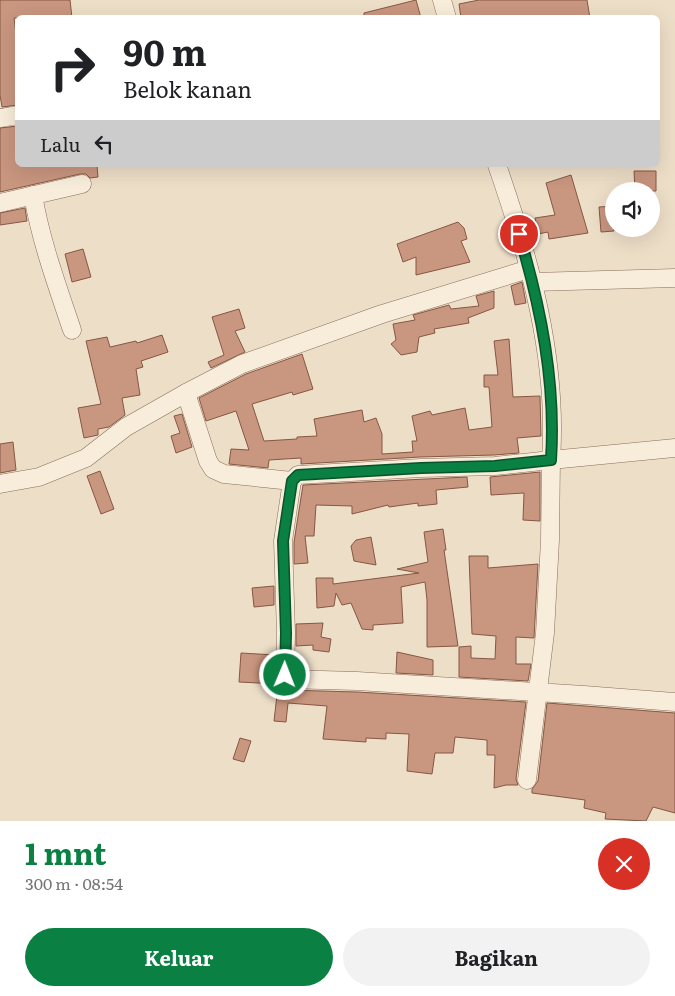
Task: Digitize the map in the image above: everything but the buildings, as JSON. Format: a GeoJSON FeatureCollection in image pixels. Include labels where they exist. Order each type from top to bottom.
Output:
{"type":"FeatureCollection","features":[{"type":"Feature","properties":{"kind":"street"},"geometry":{"type":"LineString","coordinates":[[442,0],[446,15]]}},
{"type":"Feature","properties":{"kind":"street"},"geometry":{"type":"LineString","coordinates":[[0,118],[15,116]]}},
{"type":"Feature","properties":{"kind":"street"},"geometry":{"type":"LineString","coordinates":[[498,167],[531,275],[548,356],[551,407],[550,540],[545,632],[527,780]]}},
{"type":"Feature","properties":{"kind":"street"},"geometry":{"type":"LineString","coordinates":[[0,203],[82,184]]}},
{"type":"Feature","properties":{"kind":"street"},"geometry":{"type":"LineString","coordinates":[[33,195],[38,226],[72,330]]}},
{"type":"Feature","properties":{"kind":"street"},"geometry":{"type":"LineString","coordinates":[[0,484],[39,477],[86,458],[126,427],[242,364],[382,314],[531,275],[675,278]]}},
{"type":"Feature","properties":{"kind":"street"},"geometry":{"type":"LineString","coordinates":[[186,393],[208,461],[213,469],[224,474],[292,481]]}},
{"type":"Feature","properties":{"kind":"street"},"geometry":{"type":"LineString","coordinates":[[675,448],[495,466],[298,475],[292,481],[283,541],[286,678],[675,702]]}},
{"type":"Feature","properties":{"kind":"route"},"geometry":{"type":"LineString","coordinates":[[285,675],[286,633],[283,541],[290,488],[294,478],[298,475],[352,471],[495,466],[551,460],[551,407],[548,356],[533,282],[519,234]]}}]}
